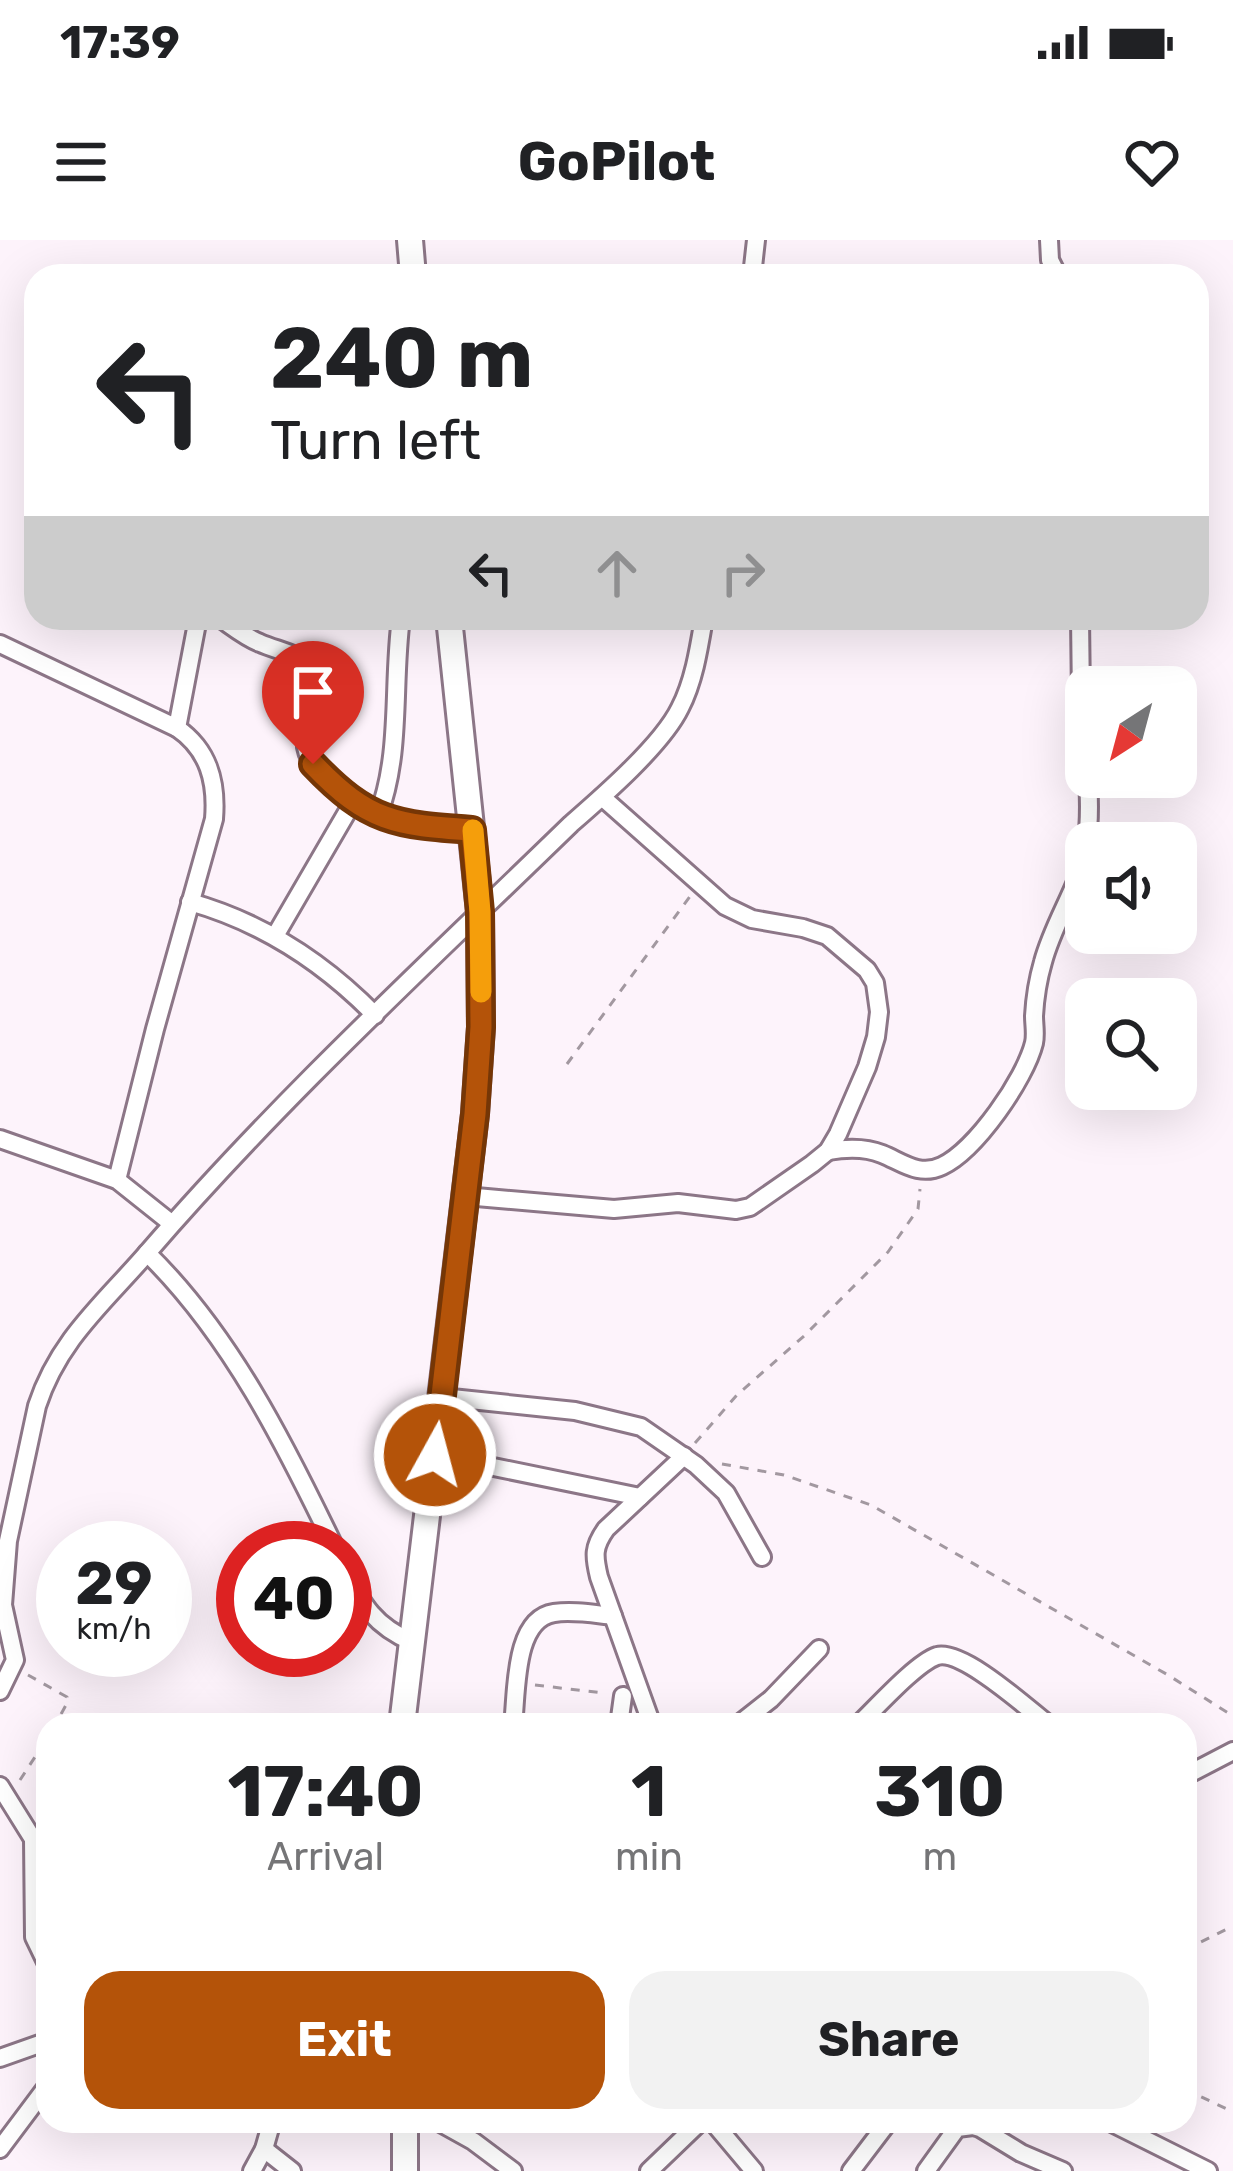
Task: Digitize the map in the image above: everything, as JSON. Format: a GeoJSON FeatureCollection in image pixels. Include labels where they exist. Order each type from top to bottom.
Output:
{"type":"FeatureCollection","features":[{"type":"Feature","properties":{"kind":"street"},"geometry":{"type":"LineString","coordinates":[[177,728],[196,630]]}},
{"type":"Feature","properties":{"kind":"street"},"geometry":{"type":"LineString","coordinates":[[236,630],[312,666],[319,692],[308,756],[353,802],[407,825],[472,830]]}},
{"type":"Feature","properties":{"kind":"street"},"geometry":{"type":"LineString","coordinates":[[378,816],[389,781],[396,729],[400,630]]}},
{"type":"Feature","properties":{"kind":"street"},"geometry":{"type":"LineString","coordinates":[[403,1713],[475,1114],[481,1027],[480,912],[450,630]]}},
{"type":"Feature","properties":{"kind":"street"},"geometry":{"type":"LineString","coordinates":[[0,1691],[15,1652],[3,1605],[8,1540],[44,1387],[70,1338],[286,1099],[602,797],[674,719],[692,677],[702,630]]}},
{"type":"Feature","properties":{"kind":"street"},"geometry":{"type":"LineString","coordinates":[[1080,630],[1081,666]]}},
{"type":"Feature","properties":{"kind":"street"},"geometry":{"type":"LineString","coordinates":[[0,644],[177,728],[190,736],[213,775],[214,819],[117,1180]]}},
{"type":"Feature","properties":{"kind":"street"},"geometry":{"type":"LineString","coordinates":[[464,1196],[614,1209],[678,1203],[736,1210],[761,1201],[828,1151],[868,1067],[879,1012],[875,982],[868,970],[827,936],[740,916],[724,907],[602,797]]}},
{"type":"Feature","properties":{"kind":"street"},"geometry":{"type":"LineString","coordinates":[[828,1151],[867,1150],[919,1170],[941,1167],[971,1145],[1004,1101],[1029,1057],[1043,959],[1080,872],[1090,798]]}},
{"type":"Feature","properties":{"kind":"street"},"geometry":{"type":"LineString","coordinates":[[275,936],[353,802]]}},
{"type":"Feature","properties":{"kind":"street"},"geometry":{"type":"LineString","coordinates":[[190,902],[275,936],[375,1015]]}},
{"type":"Feature","properties":{"kind":"street"},"geometry":{"type":"LineString","coordinates":[[0,1138],[117,1180],[170,1223]]}},
{"type":"Feature","properties":{"kind":"street"},"geometry":{"type":"LineString","coordinates":[[147,1252],[185,1292],[233,1362],[322,1521]]}},
{"type":"Feature","properties":{"kind":"street"},"geometry":{"type":"LineString","coordinates":[[442,1397],[604,1417],[641,1427],[726,1492],[762,1557]]}},
{"type":"Feature","properties":{"kind":"street"},"geometry":{"type":"LineString","coordinates":[[435,1455],[640,1497]]}},
{"type":"Feature","properties":{"kind":"street"},"geometry":{"type":"LineString","coordinates":[[648,1713],[599,1577],[595,1548],[606,1528],[690,1461]]}},
{"type":"Feature","properties":{"kind":"street"},"geometry":{"type":"LineString","coordinates":[[372,1614],[412,1642]]}},
{"type":"Feature","properties":{"kind":"street"},"geometry":{"type":"LineString","coordinates":[[514,1713],[524,1642],[542,1616],[613,1616]]}},
{"type":"Feature","properties":{"kind":"street"},"geometry":{"type":"LineString","coordinates":[[753,1713],[819,1649]]}},
{"type":"Feature","properties":{"kind":"street"},"geometry":{"type":"LineString","coordinates":[[871,1713],[922,1664],[946,1655],[968,1664],[1033,1713]]}},
{"type":"Feature","properties":{"kind":"street"},"geometry":{"type":"LineString","coordinates":[[620,1713],[622,1696]]}},
{"type":"Feature","properties":{"kind":"street"},"geometry":{"type":"LineString","coordinates":[[1197,1770],[1233,1751]]}},
{"type":"Feature","properties":{"kind":"street"},"geometry":{"type":"LineString","coordinates":[[3,1790],[33,1839],[36,1940]]}},
{"type":"Feature","properties":{"kind":"street"},"geometry":{"type":"LineString","coordinates":[[0,2058],[36,2045]]}},
{"type":"Feature","properties":{"kind":"street"},"geometry":{"type":"LineString","coordinates":[[0,2149],[36,2099]]}},
{"type":"Feature","properties":{"kind":"street"},"geometry":{"type":"LineString","coordinates":[[252,2171],[269,2133]]}},
{"type":"Feature","properties":{"kind":"street"},"geometry":{"type":"LineString","coordinates":[[404,2133],[405,2171]]}},
{"type":"Feature","properties":{"kind":"street"},"geometry":{"type":"LineString","coordinates":[[458,2133],[513,2171]]}},
{"type":"Feature","properties":{"kind":"street"},"geometry":{"type":"LineString","coordinates":[[649,2171],[685,2133]]}},
{"type":"Feature","properties":{"kind":"street"},"geometry":{"type":"LineString","coordinates":[[722,2133],[754,2171]]}},
{"type":"Feature","properties":{"kind":"street"},"geometry":{"type":"LineString","coordinates":[[851,2171],[881,2133]]}},
{"type":"Feature","properties":{"kind":"street"},"geometry":{"type":"LineString","coordinates":[[926,2171],[953,2133]]}},
{"type":"Feature","properties":{"kind":"street"},"geometry":{"type":"LineString","coordinates":[[988,2133],[1063,2171]]}},
{"type":"Feature","properties":{"kind":"street"},"geometry":{"type":"LineString","coordinates":[[1136,2133],[1208,2171]]}},
{"type":"Feature","properties":{"kind":"street"},"geometry":{"type":"LineString","coordinates":[[264,2149],[292,2171]]}},
{"type":"Feature","properties":{"kind":"path"},"geometry":{"type":"LineString","coordinates":[[567,1064],[699,884]]}},
{"type":"Feature","properties":{"kind":"path"},"geometry":{"type":"LineString","coordinates":[[690,1461],[737,1395],[888,1252],[918,1209],[919,1170]]}},
{"type":"Feature","properties":{"kind":"path"},"geometry":{"type":"LineString","coordinates":[[690,1461],[784,1475],[871,1505],[1233,1716]]}},
{"type":"Feature","properties":{"kind":"path"},"geometry":{"type":"LineString","coordinates":[[13,1667],[64,1694],[62,1713]]}},
{"type":"Feature","properties":{"kind":"path"},"geometry":{"type":"LineString","coordinates":[[518,1683],[622,1696]]}},
{"type":"Feature","properties":{"kind":"path"},"geometry":{"type":"LineString","coordinates":[[3,1790],[36,1757]]}},
{"type":"Feature","properties":{"kind":"path"},"geometry":{"type":"LineString","coordinates":[[1197,1945],[1233,1926]]}},
{"type":"Feature","properties":{"kind":"path"},"geometry":{"type":"LineString","coordinates":[[1197,2095],[1233,2112]]}},
{"type":"Feature","properties":{"kind":"slow traffic"},"geometry":{"type":"LineString","coordinates":[[473,830],[481,992]]}},
{"type":"Feature","properties":{"kind":"route"},"geometry":{"type":"LineString","coordinates":[[313,764],[353,802],[378,816],[407,825],[472,830],[480,912],[481,1027],[435,1455]]}}]}
